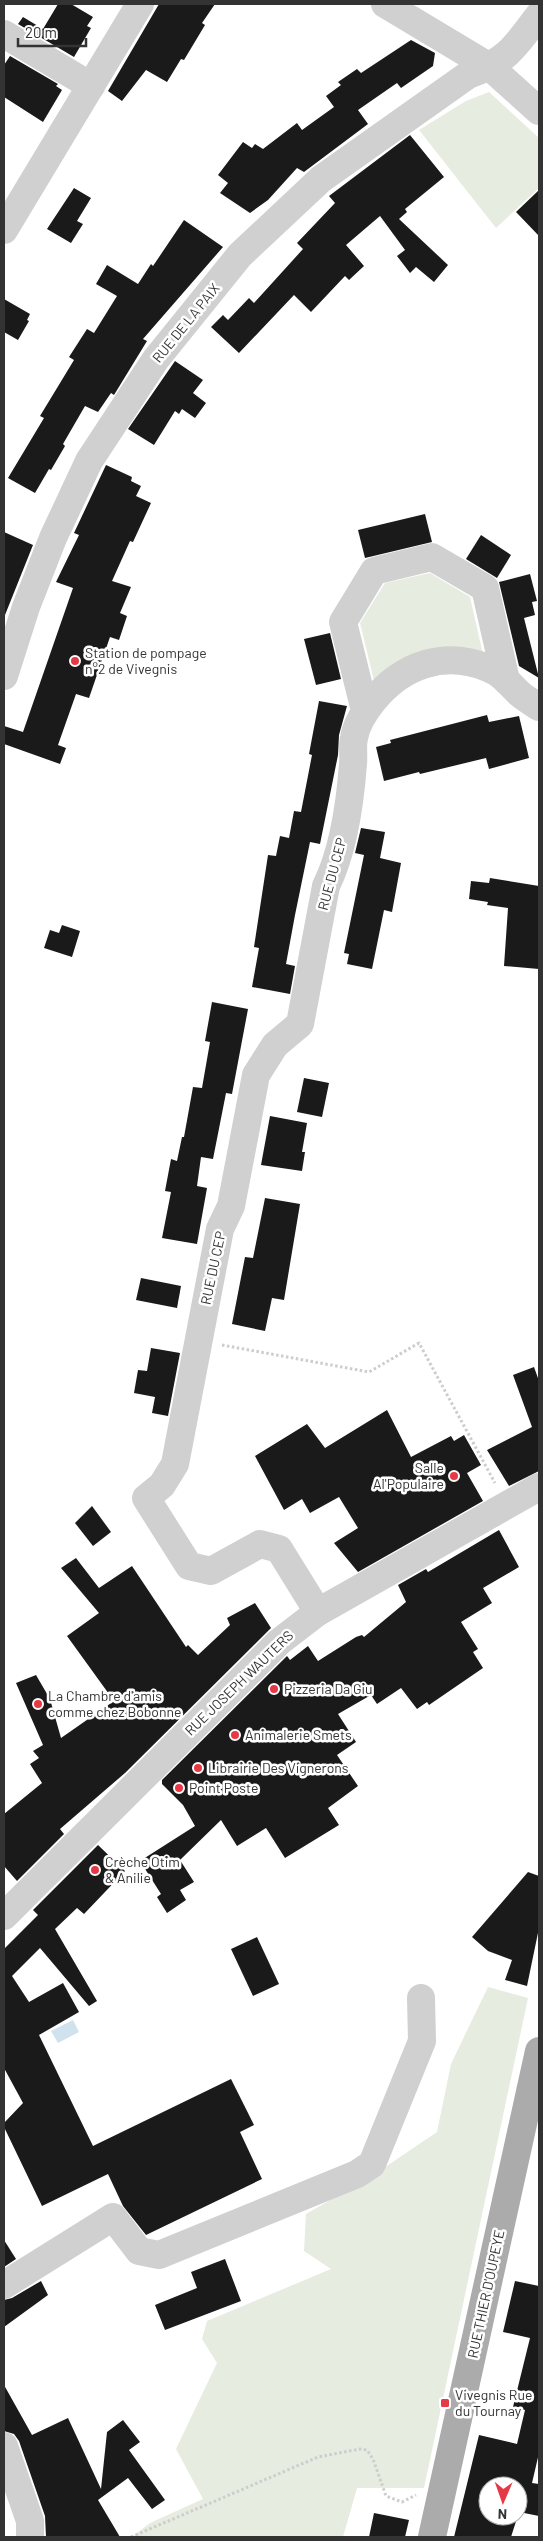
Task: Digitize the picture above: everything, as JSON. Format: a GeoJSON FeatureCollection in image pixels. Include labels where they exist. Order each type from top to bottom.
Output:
{"type":"FeatureCollection","features":[{"type":"Feature","properties":{"kind":"main road","name":"RUE THIER D'OUPEYE"},"geometry":{"type":"LineString","coordinates":[[432,2537],[539,2051]]}},
{"type":"Feature","properties":{"kind":"street"},"geometry":{"type":"LineString","coordinates":[[4,230],[140,4]]}},
{"type":"Feature","properties":{"kind":"street"},"geometry":{"type":"LineString","coordinates":[[385,4],[490,67],[539,111]]}},
{"type":"Feature","properties":{"kind":"street","name":"RUE DE LA PAIX"},"geometry":{"type":"LineString","coordinates":[[4,676],[26,606],[53,538],[85,470],[156,359],[240,256],[321,179],[468,75],[490,67],[513,50],[539,16]]}},
{"type":"Feature","properties":{"kind":"street"},"geometry":{"type":"LineString","coordinates":[[4,34],[91,86]]}},
{"type":"Feature","properties":{"kind":"street","name":"RUE DU CEP"},"geometry":{"type":"LineString","coordinates":[[365,711],[343,622],[374,571],[432,557],[484,588],[505,676]]}},
{"type":"Feature","properties":{"kind":"street","name":"RUE DU CEP"},"geometry":{"type":"LineString","coordinates":[[318,1612],[278,1550],[260,1544],[211,1571],[189,1566],[146,1498],[162,1485],[175,1464],[220,1229],[231,1206],[256,1075],[275,1045],[300,1024],[326,886],[336,867],[350,794],[354,737],[365,711],[392,681],[406,670],[429,663],[460,662],[487,668],[505,676],[521,694],[539,707]]}},
{"type":"Feature","properties":{"kind":"street","name":"RUE JOSEPH WAUTERS"},"geometry":{"type":"LineString","coordinates":[[4,1916],[279,1642],[318,1612],[539,1487]]}},
{"type":"Feature","properties":{"kind":"street"},"geometry":{"type":"LineString","coordinates":[[4,2285],[113,2217],[139,2251],[159,2255],[356,2174],[372,2164],[422,2041],[421,1998]]}},
{"type":"Feature","properties":{"kind":"street"},"geometry":{"type":"LineString","coordinates":[[4,2446],[30,2521],[30,2537]]}},
{"type":"Feature","properties":{"kind":"path"},"geometry":{"type":"LineString","coordinates":[[199,1341],[369,1372],[419,1343],[506,1504]]}},
{"type":"Feature","properties":{"kind":"path"},"geometry":{"type":"LineString","coordinates":[[131,2537],[318,2457],[360,2449],[366,2450],[373,2458],[382,2490],[386,2496],[402,2502],[419,2494]]}},
{"type":"Feature","properties":{"kind":"shaded area"},"geometry":{"type":"Polygon","coordinates":[[[489,92],[539,138],[539,188],[496,228],[419,130],[466,101],[489,92]]]}},
{"type":"Feature","properties":{"kind":"shaded area"},"geometry":{"type":"Polygon","coordinates":[[[430,573],[470,597],[484,659],[375,685],[360,623],[385,583],[430,573]]]}},
{"type":"Feature","properties":{"kind":"shaded area"},"geometry":{"type":"Polygon","coordinates":[[[488,1987],[528,1998],[424,2488],[357,2488],[343,2537],[132,2537],[150,2523],[203,2499],[176,2449],[217,2363],[202,2339],[207,2321],[331,2269],[304,2251],[306,2214],[369,2178],[437,2132],[451,2064],[488,1987]]]}},
{"type":"Feature","properties":{"kind":"water"},"geometry":{"type":"Polygon","coordinates":[[[73,2020],[79,2032],[58,2043],[51,2031],[73,2020]]]}},
{"type":"Feature","properties":{"kind":"building"},"geometry":{"type":"Polygon","coordinates":[[[58,4],[71,4],[93,17],[87,26],[91,28],[74,57],[18,24],[23,17],[43,29],[58,4]]]}},
{"type":"Feature","properties":{"kind":"building"},"geometry":{"type":"Polygon","coordinates":[[[159,4],[215,4],[202,23],[205,25],[184,60],[181,59],[167,82],[146,70],[122,101],[108,91],[159,4]]]}},
{"type":"Feature","properties":{"kind":"building"},"geometry":{"type":"Polygon","coordinates":[[[411,40],[435,53],[433,66],[401,88],[397,83],[358,110],[368,124],[304,172],[297,168],[268,200],[250,213],[220,193],[228,183],[218,175],[243,142],[252,148],[255,144],[263,149],[297,123],[302,130],[334,107],[326,96],[341,85],[338,82],[357,69],[361,73],[411,40]]]}},
{"type":"Feature","properties":{"kind":"building"},"geometry":{"type":"Polygon","coordinates":[[[10,56],[58,84],[56,86],[62,90],[43,122],[4,97],[4,65],[10,56]]]}},
{"type":"Feature","properties":{"kind":"building"},"geometry":{"type":"Polygon","coordinates":[[[410,135],[444,177],[405,209],[407,212],[399,219],[448,265],[434,282],[416,267],[410,273],[397,256],[405,250],[380,216],[346,245],[364,266],[349,280],[345,276],[311,312],[294,295],[239,353],[211,327],[223,315],[228,320],[249,298],[254,303],[303,249],[297,243],[335,203],[329,196],[410,135]]]}},
{"type":"Feature","properties":{"kind":"building"},"geometry":{"type":"Polygon","coordinates":[[[74,188],[91,198],[77,221],[83,224],[71,243],[47,229],[74,188]]]}},
{"type":"Feature","properties":{"kind":"building"},"geometry":{"type":"Polygon","coordinates":[[[539,190],[539,236],[516,212],[539,190]]]}},
{"type":"Feature","properties":{"kind":"building"},"geometry":{"type":"Polygon","coordinates":[[[184,220],[223,247],[143,339],[147,341],[114,395],[111,393],[98,412],[85,406],[63,444],[65,446],[35,493],[8,478],[44,418],[40,416],[74,360],[69,357],[87,329],[94,333],[117,296],[96,284],[107,265],[138,284],[151,264],[153,266],[184,220]]]}},
{"type":"Feature","properties":{"kind":"building"},"geometry":{"type":"Polygon","coordinates":[[[4,299],[30,314],[27,320],[29,321],[18,340],[4,332],[4,299]]]}},
{"type":"Feature","properties":{"kind":"building"},"geometry":{"type":"Polygon","coordinates":[[[175,361],[203,380],[193,393],[206,403],[195,418],[182,409],[179,414],[175,411],[154,445],[128,429],[175,361]]]}},
{"type":"Feature","properties":{"kind":"building"},"geometry":{"type":"Polygon","coordinates":[[[106,465],[132,477],[131,481],[141,486],[136,496],[151,503],[133,542],[130,541],[112,581],[131,587],[120,613],[127,616],[119,640],[110,637],[89,698],[76,694],[58,745],[66,748],[60,764],[4,744],[4,726],[23,732],[73,588],[56,582],[79,535],[74,533],[106,465]]]}},
{"type":"Feature","properties":{"kind":"building"},"geometry":{"type":"Polygon","coordinates":[[[425,514],[432,542],[365,558],[358,530],[425,514]]]}},
{"type":"Feature","properties":{"kind":"building"},"geometry":{"type":"Polygon","coordinates":[[[4,532],[33,545],[5,615],[4,615],[4,532]]]}},
{"type":"Feature","properties":{"kind":"building"},"geometry":{"type":"Polygon","coordinates":[[[481,535],[511,555],[497,578],[466,559],[481,535]]]}},
{"type":"Feature","properties":{"kind":"building"},"geometry":{"type":"Polygon","coordinates":[[[530,574],[537,601],[532,602],[535,615],[524,618],[539,678],[519,666],[499,582],[530,574]]]}},
{"type":"Feature","properties":{"kind":"building"},"geometry":{"type":"Polygon","coordinates":[[[330,633],[341,679],[316,685],[304,639],[330,633]]]}},
{"type":"Feature","properties":{"kind":"building"},"geometry":{"type":"Polygon","coordinates":[[[319,701],[347,706],[339,735],[338,755],[320,844],[310,842],[295,915],[286,964],[295,966],[290,994],[252,987],[259,948],[254,947],[268,855],[276,856],[280,836],[289,838],[294,811],[301,812],[312,755],[309,754],[319,701]]]}},
{"type":"Feature","properties":{"kind":"building"},"geometry":{"type":"Polygon","coordinates":[[[487,715],[489,722],[519,716],[529,758],[489,769],[486,758],[384,781],[376,747],[391,743],[390,740],[487,715]]]}},
{"type":"Feature","properties":{"kind":"building"},"geometry":{"type":"Polygon","coordinates":[[[361,828],[385,832],[380,858],[401,863],[392,912],[384,910],[372,969],[347,964],[349,954],[344,953],[364,855],[355,853],[361,828]]]}},
{"type":"Feature","properties":{"kind":"building"},"geometry":{"type":"Polygon","coordinates":[[[490,878],[539,886],[539,969],[504,966],[508,908],[487,905],[488,902],[469,899],[471,881],[489,883],[490,878]]]}},
{"type":"Feature","properties":{"kind":"building"},"geometry":{"type":"Polygon","coordinates":[[[62,925],[80,931],[72,957],[44,948],[50,930],[59,933],[62,925]]]}},
{"type":"Feature","properties":{"kind":"building"},"geometry":{"type":"Polygon","coordinates":[[[212,1002],[248,1009],[232,1094],[226,1093],[213,1159],[201,1157],[197,1186],[207,1188],[197,1244],[162,1238],[171,1192],[165,1191],[171,1159],[177,1161],[182,1137],[184,1137],[193,1087],[202,1088],[210,1042],[205,1041],[212,1002]]]}},
{"type":"Feature","properties":{"kind":"building"},"geometry":{"type":"Polygon","coordinates":[[[304,1078],[329,1083],[322,1117],[297,1112],[304,1078]]]}},
{"type":"Feature","properties":{"kind":"building"},"geometry":{"type":"Polygon","coordinates":[[[270,1116],[307,1123],[302,1152],[305,1152],[302,1171],[261,1165],[270,1116]]]}},
{"type":"Feature","properties":{"kind":"building"},"geometry":{"type":"Polygon","coordinates":[[[265,1198],[300,1204],[284,1300],[272,1298],[265,1331],[232,1324],[245,1257],[253,1258],[265,1198]]]}},
{"type":"Feature","properties":{"kind":"building"},"geometry":{"type":"Polygon","coordinates":[[[141,1278],[181,1286],[177,1308],[136,1300],[141,1278]]]}},
{"type":"Feature","properties":{"kind":"building"},"geometry":{"type":"Polygon","coordinates":[[[151,1348],[180,1353],[168,1416],[152,1413],[155,1397],[134,1393],[138,1370],[147,1371],[151,1348]]]}},
{"type":"Feature","properties":{"kind":"building"},"geometry":{"type":"Polygon","coordinates":[[[534,1367],[539,1381],[539,1471],[509,1486],[487,1450],[532,1427],[513,1375],[534,1367]]]}},
{"type":"Feature","properties":{"kind":"building"},"geometry":{"type":"Polygon","coordinates":[[[387,1410],[411,1457],[451,1436],[454,1441],[464,1435],[481,1465],[467,1473],[483,1501],[358,1572],[334,1543],[358,1528],[339,1497],[310,1513],[302,1499],[284,1510],[255,1456],[307,1424],[325,1448],[387,1410]]]}},
{"type":"Feature","properties":{"kind":"building"},"geometry":{"type":"Polygon","coordinates":[[[92,1506],[111,1532],[93,1546],[75,1523],[92,1506]]]}},
{"type":"Feature","properties":{"kind":"building"},"geometry":{"type":"Polygon","coordinates":[[[499,1530],[519,1567],[483,1588],[492,1603],[461,1622],[478,1649],[473,1652],[483,1668],[429,1705],[427,1702],[417,1709],[401,1688],[377,1704],[371,1695],[338,1714],[356,1742],[337,1755],[358,1786],[328,1808],[339,1825],[285,1858],[266,1828],[237,1846],[221,1820],[180,1860],[194,1882],[180,1890],[186,1900],[167,1913],[157,1897],[161,1894],[140,1861],[195,1826],[183,1805],[162,1784],[162,1780],[287,1656],[290,1660],[308,1646],[318,1661],[356,1637],[362,1635],[364,1637],[406,1602],[398,1585],[426,1569],[428,1572],[499,1530]]]}},
{"type":"Feature","properties":{"kind":"building"},"geometry":{"type":"Polygon","coordinates":[[[76,1558],[99,1588],[132,1566],[186,1647],[188,1645],[198,1655],[230,1625],[227,1618],[255,1603],[271,1628],[125,1773],[60,1829],[64,1834],[17,1881],[4,1866],[4,1814],[42,1783],[30,1764],[39,1758],[33,1751],[43,1745],[16,1683],[36,1675],[50,1699],[61,1738],[114,1701],[67,1636],[99,1613],[61,1568],[76,1558]]]}},
{"type":"Feature","properties":{"kind":"building"},"geometry":{"type":"Polygon","coordinates":[[[98,1845],[125,1871],[84,1914],[77,1908],[55,1929],[97,2001],[89,2006],[40,1948],[12,1976],[29,2002],[63,1983],[79,2012],[39,2035],[93,2146],[231,2079],[254,2125],[240,2132],[262,2179],[146,2235],[123,2206],[108,2174],[42,2206],[4,2127],[4,2123],[23,2103],[4,2068],[4,1949],[38,1915],[33,1910],[98,1845]]]}},
{"type":"Feature","properties":{"kind":"building"},"geometry":{"type":"Polygon","coordinates":[[[528,1872],[539,1876],[539,1928],[527,1986],[505,1980],[512,1960],[488,1951],[472,1937],[528,1872]]]}},
{"type":"Feature","properties":{"kind":"building"},"geometry":{"type":"Polygon","coordinates":[[[257,1937],[279,1984],[253,1996],[231,1949],[257,1937]]]}},
{"type":"Feature","properties":{"kind":"building"},"geometry":{"type":"Polygon","coordinates":[[[4,2240],[16,2259],[4,2267],[4,2240]]]}},
{"type":"Feature","properties":{"kind":"building"},"geometry":{"type":"Polygon","coordinates":[[[225,2259],[241,2301],[165,2330],[155,2305],[197,2288],[191,2272],[225,2259]]]}},
{"type":"Feature","properties":{"kind":"building"},"geometry":{"type":"Polygon","coordinates":[[[41,2281],[48,2295],[4,2327],[4,2300],[12,2298],[41,2281]]]}},
{"type":"Feature","properties":{"kind":"building"},"geometry":{"type":"Polygon","coordinates":[[[515,2281],[539,2286],[539,2453],[532,2483],[539,2484],[539,2516],[528,2514],[528,2476],[478,2476],[478,2526],[515,2526],[511,2537],[454,2537],[479,2435],[517,2444],[525,2410],[513,2407],[530,2338],[503,2332],[515,2281]]]}},
{"type":"Feature","properties":{"kind":"building"},"geometry":{"type":"Polygon","coordinates":[[[4,2385],[32,2435],[68,2418],[101,2489],[107,2432],[123,2420],[140,2442],[129,2450],[165,2500],[152,2509],[128,2478],[98,2500],[120,2537],[46,2537],[45,2516],[19,2441],[14,2434],[4,2431],[4,2385]]]}},
{"type":"Feature","properties":{"kind":"building"},"geometry":{"type":"Polygon","coordinates":[[[374,2513],[409,2520],[405,2537],[369,2537],[374,2513]]]}},
{"type":"Feature","properties":{"kind":"place","name":"Station de pompage n°2 de Vivegnis"},"geometry":{"type":"Point","coordinates":[75,661]}},
{"type":"Feature","properties":{"kind":"place","name":"Salle Al'Populaire"},"geometry":{"type":"Point","coordinates":[454,1476]}},
{"type":"Feature","properties":{"kind":"place","name":"Pizzeria Da Giu"},"geometry":{"type":"Point","coordinates":[274,1689]}},
{"type":"Feature","properties":{"kind":"place","name":"La Chambre d'amis comme chez Bobonne"},"geometry":{"type":"Point","coordinates":[38,1704]}},
{"type":"Feature","properties":{"kind":"place","name":"Animalerie Smets"},"geometry":{"type":"Point","coordinates":[235,1735]}},
{"type":"Feature","properties":{"kind":"place","name":"Librairie Des Vignerons"},"geometry":{"type":"Point","coordinates":[198,1768]}},
{"type":"Feature","properties":{"kind":"place","name":"Point Poste"},"geometry":{"type":"Point","coordinates":[179,1788]}},
{"type":"Feature","properties":{"kind":"place","name":"Crèche Otim & Anilie"},"geometry":{"type":"Point","coordinates":[95,1870]}},
{"type":"Feature","properties":{"kind":"place","name":"Vivegnis Rue du Tournay"},"geometry":{"type":"Point","coordinates":[445,2403]}}]}
